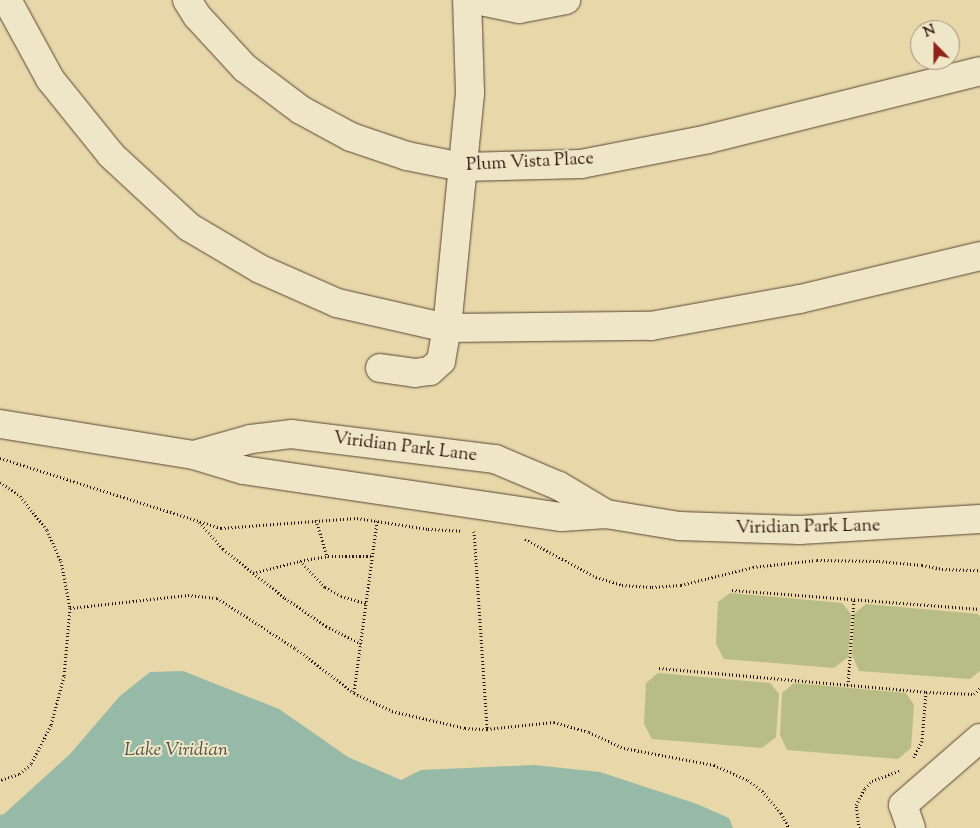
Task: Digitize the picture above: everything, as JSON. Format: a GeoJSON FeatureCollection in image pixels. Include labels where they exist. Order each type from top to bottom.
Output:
{"type":"FeatureCollection","features":[{"type":"Feature","properties":{"kind":"street"},"geometry":{"type":"LineString","coordinates":[[7,0],[50,78],[111,156],[188,227],[260,269],[337,303],[448,328],[651,326],[800,299],[980,256]]}},
{"type":"Feature","properties":{"kind":"street","name":"Plum Vista Place"},"geometry":{"type":"LineString","coordinates":[[187,0],[197,16],[245,68],[301,110],[351,137],[407,156],[462,167],[581,164],[708,139],[980,71]]}},
{"type":"Feature","properties":{"kind":"street"},"geometry":{"type":"LineString","coordinates":[[380,368],[415,373],[430,371],[441,362],[448,328],[470,93],[467,0]]}},
{"type":"Feature","properties":{"kind":"street"},"geometry":{"type":"LineString","coordinates":[[476,0],[519,9],[566,0]]}},
{"type":"Feature","properties":{"kind":"street","name":"Viridian Park Lane"},"geometry":{"type":"LineString","coordinates":[[0,424],[194,455],[243,470],[562,517],[606,514],[679,526],[740,530],[870,528],[980,519]]}},
{"type":"Feature","properties":{"kind":"street","name":"Viridian Park Lane"},"geometry":{"type":"LineString","coordinates":[[194,455],[251,439],[291,434],[495,460],[559,486],[606,514]]}},
{"type":"Feature","properties":{"kind":"street"},"geometry":{"type":"LineString","coordinates":[[911,828],[902,806],[980,738]]}},
{"type":"Feature","properties":{"kind":"path"},"geometry":{"type":"LineString","coordinates":[[0,458],[221,528],[357,518],[428,529],[482,532]]}},
{"type":"Feature","properties":{"kind":"path"},"geometry":{"type":"LineString","coordinates":[[0,482],[20,496],[47,530],[61,561],[70,608],[65,668],[51,725],[31,764],[19,774],[0,780]]}},
{"type":"Feature","properties":{"kind":"path"},"geometry":{"type":"LineString","coordinates":[[198,520],[224,549],[252,573],[326,626],[360,644]]}},
{"type":"Feature","properties":{"kind":"path"},"geometry":{"type":"LineString","coordinates":[[316,520],[327,556]]}},
{"type":"Feature","properties":{"kind":"path"},"geometry":{"type":"LineString","coordinates":[[354,693],[377,521]]}},
{"type":"Feature","properties":{"kind":"path"},"geometry":{"type":"LineString","coordinates":[[474,531],[487,729]]}},
{"type":"Feature","properties":{"kind":"path"},"geometry":{"type":"LineString","coordinates":[[523,538],[596,576],[622,585],[652,587],[681,584],[753,567],[817,560],[880,561],[922,564],[942,569],[980,570]]}},
{"type":"Feature","properties":{"kind":"path"},"geometry":{"type":"LineString","coordinates":[[252,573],[327,556],[372,556]]}},
{"type":"Feature","properties":{"kind":"path"},"geometry":{"type":"LineString","coordinates":[[300,561],[325,587],[342,596],[366,602]]}},
{"type":"Feature","properties":{"kind":"path"},"geometry":{"type":"LineString","coordinates":[[732,590],[980,609]]}},
{"type":"Feature","properties":{"kind":"path"},"geometry":{"type":"LineString","coordinates":[[70,608],[188,595],[217,598],[296,648],[354,693],[379,706],[411,717],[465,728],[487,729],[554,722],[589,732],[624,748],[714,765],[748,780],[762,791],[781,812],[789,828]]}},
{"type":"Feature","properties":{"kind":"path"},"geometry":{"type":"LineString","coordinates":[[848,685],[854,599]]}},
{"type":"Feature","properties":{"kind":"path"},"geometry":{"type":"LineString","coordinates":[[659,668],[926,692],[974,694],[980,688]]}},
{"type":"Feature","properties":{"kind":"path"},"geometry":{"type":"LineString","coordinates":[[912,762],[918,754],[922,742],[926,692]]}},
{"type":"Feature","properties":{"kind":"path"},"geometry":{"type":"LineString","coordinates":[[859,828],[856,805],[865,788],[872,781],[905,769]]}},
{"type":"Feature","properties":{"kind":"green space"},"geometry":{"type":"Polygon","coordinates":[[[730,593],[842,603],[851,614],[848,657],[834,668],[724,659],[716,644],[718,602],[730,593]]]}},
{"type":"Feature","properties":{"kind":"green space"},"geometry":{"type":"Polygon","coordinates":[[[866,604],[978,614],[980,617],[980,671],[970,679],[859,671],[852,655],[854,614],[866,604]]]}},
{"type":"Feature","properties":{"kind":"green space"},"geometry":{"type":"Polygon","coordinates":[[[658,673],[770,683],[779,694],[776,737],[762,748],[652,739],[644,724],[646,683],[658,673]]]}},
{"type":"Feature","properties":{"kind":"green space"},"geometry":{"type":"Polygon","coordinates":[[[794,683],[906,693],[914,705],[911,748],[898,759],[787,750],[780,735],[782,693],[794,683]]]}},
{"type":"Feature","properties":{"kind":"water","name":"Lake Viridian"},"geometry":{"type":"Polygon","coordinates":[[[183,671],[279,709],[348,757],[401,780],[421,770],[534,765],[600,772],[697,804],[729,818],[733,828],[0,828],[0,815],[4,814],[70,754],[120,696],[150,672],[183,671]]]}}]}
